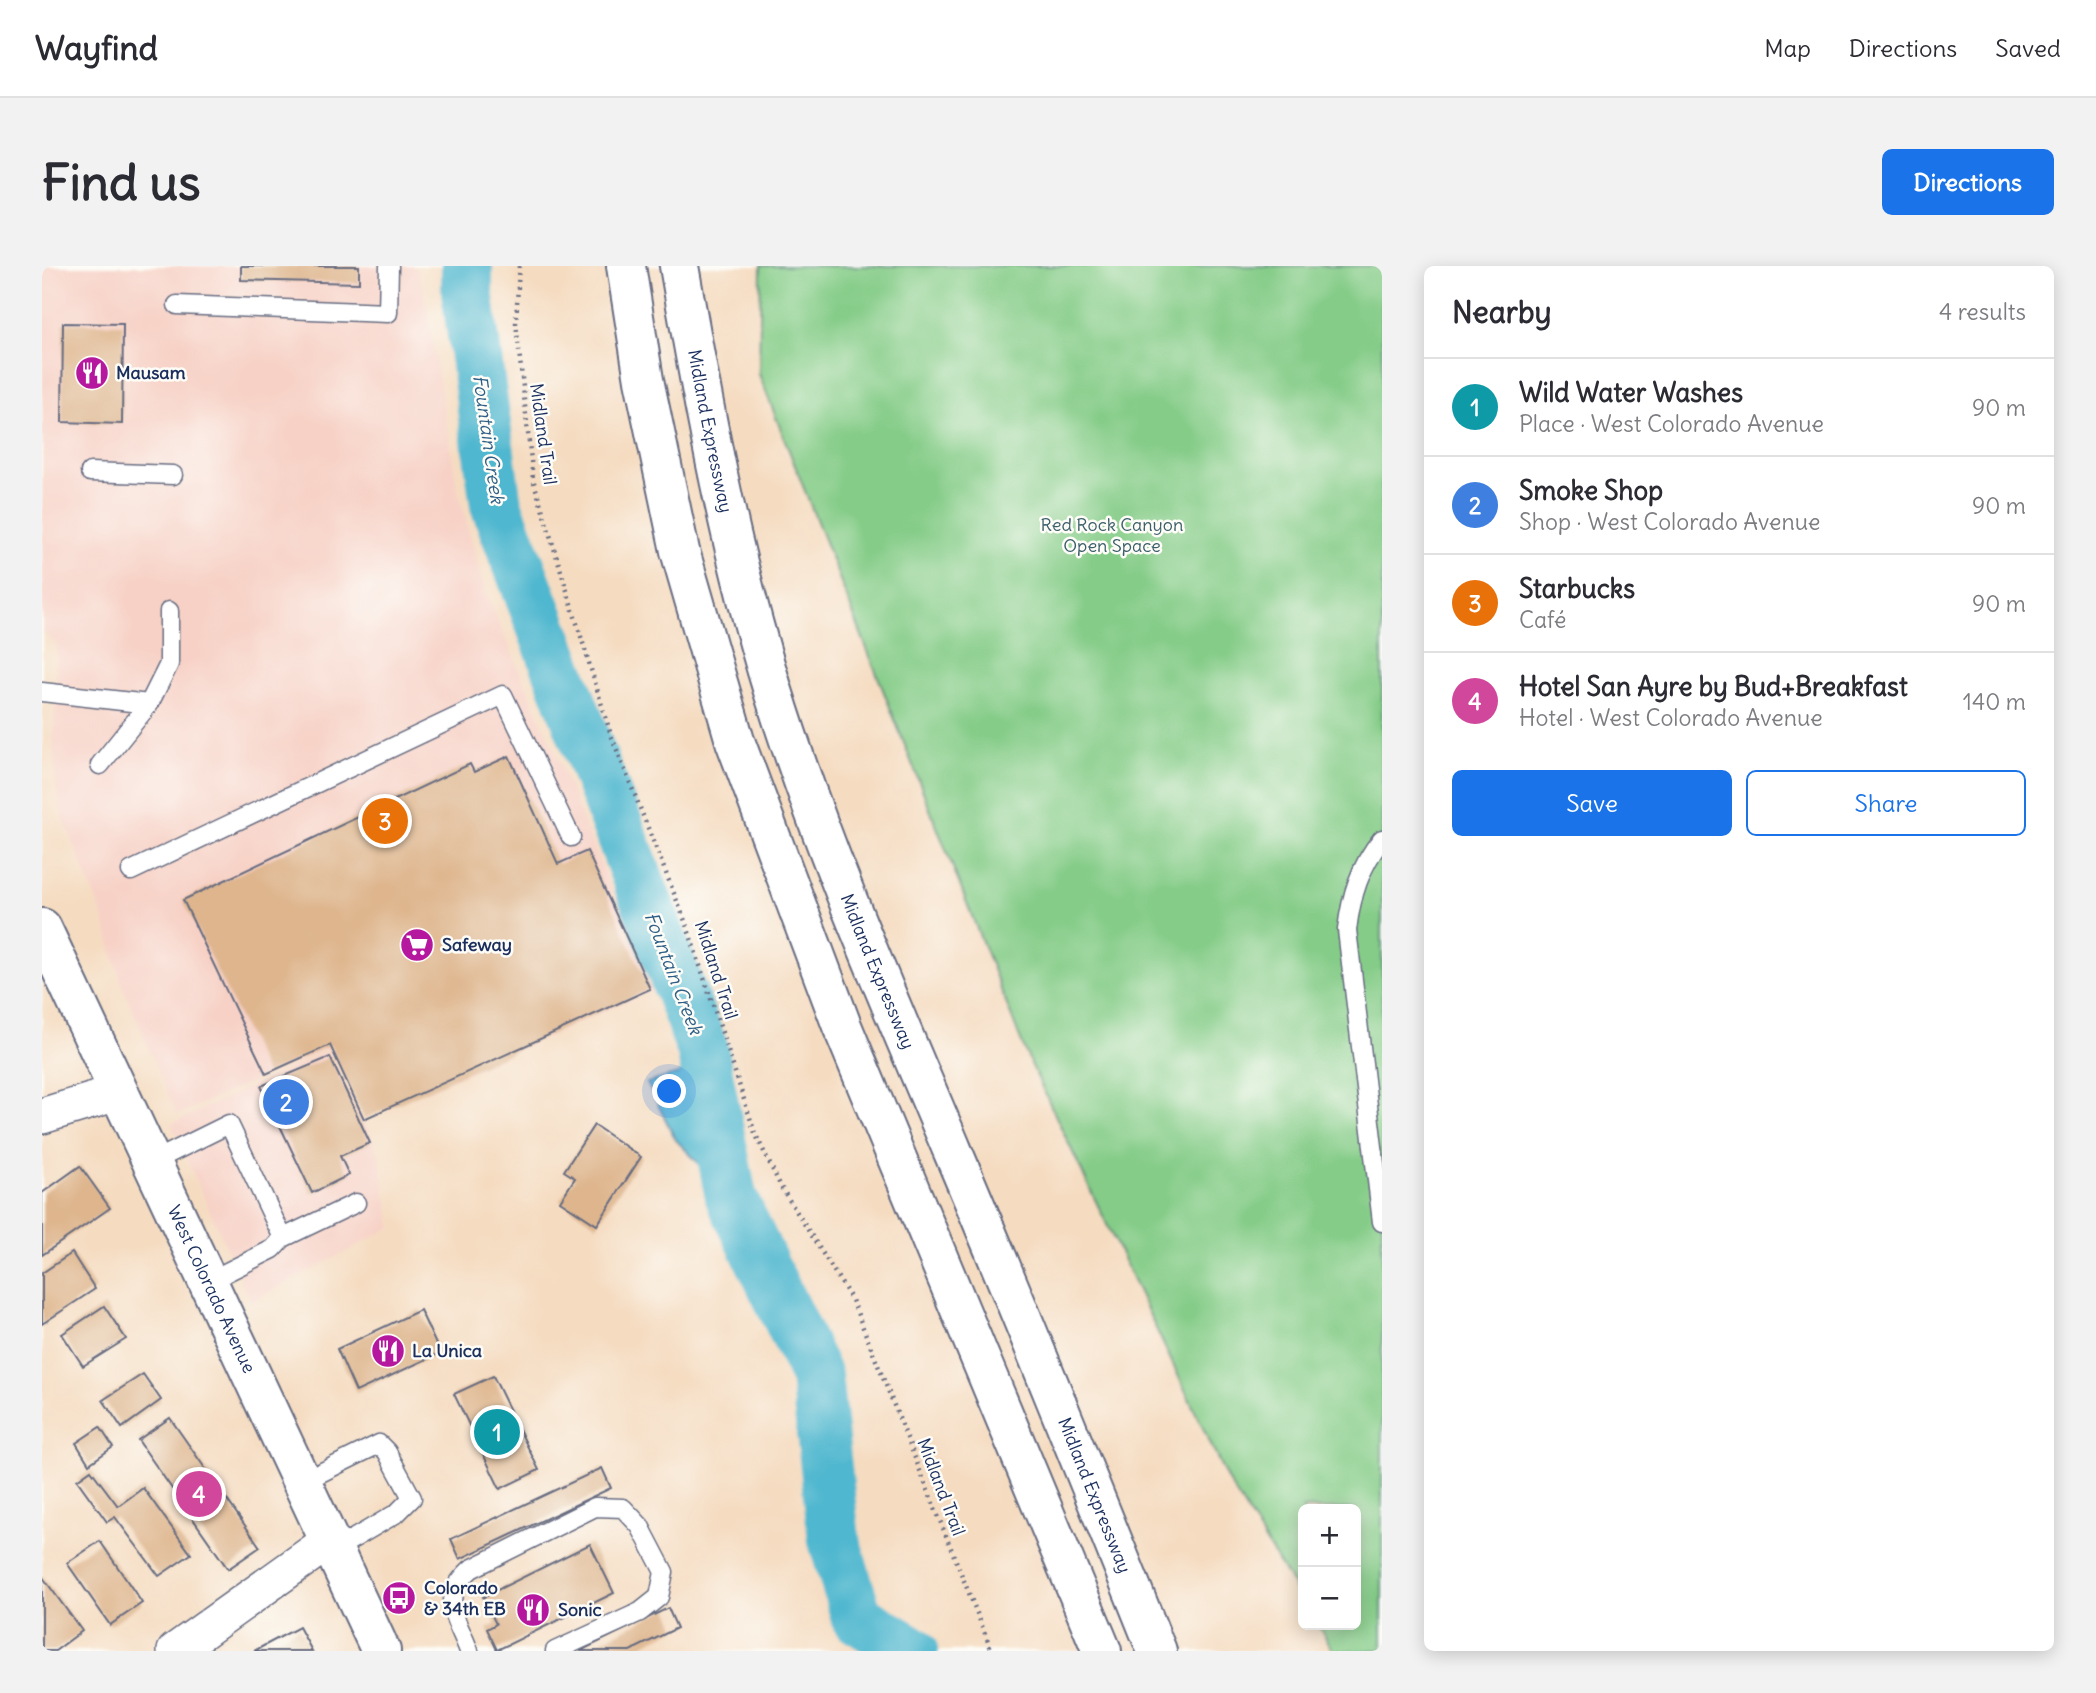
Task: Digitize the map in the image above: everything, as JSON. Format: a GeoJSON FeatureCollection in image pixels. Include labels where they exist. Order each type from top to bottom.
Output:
{"type":"FeatureCollection","features":[{"type":"Feature","properties":{"kind":"main road"},"geometry":{"type":"LineString","coordinates":[[626,266],[644,380],[680,551],[735,741],[842,1026],[1102,1651]]}},
{"type":"Feature","properties":{"kind":"main road","name":"Midland Expressway"},"geometry":{"type":"LineString","coordinates":[[679,266],[733,545],[773,690],[800,772],[859,928],[1020,1311],[1157,1651]]}},
{"type":"Feature","properties":{"kind":"main road","name":"West Colorado Avenue"},"geometry":{"type":"LineString","coordinates":[[42,928],[117,1093],[381,1651]]}},
{"type":"Feature","properties":{"kind":"street"},"geometry":{"type":"LineString","coordinates":[[42,1116],[117,1093]]}},
{"type":"Feature","properties":{"kind":"street"},"geometry":{"type":"LineString","coordinates":[[175,1651],[332,1546]]}},
{"type":"Feature","properties":{"kind":"lane"},"geometry":{"type":"LineString","coordinates":[[177,305],[388,313],[389,266]]}},
{"type":"Feature","properties":{"kind":"lane"},"geometry":{"type":"LineString","coordinates":[[90,472],[173,475]]}},
{"type":"Feature","properties":{"kind":"lane"},"geometry":{"type":"LineString","coordinates":[[100,765],[149,704],[169,664],[169,611]]}},
{"type":"Feature","properties":{"kind":"lane"},"geometry":{"type":"LineString","coordinates":[[42,692],[149,704]]}},
{"type":"Feature","properties":{"kind":"lane"},"geometry":{"type":"LineString","coordinates":[[131,871],[503,695],[571,837]]}},
{"type":"Feature","properties":{"kind":"lane"},"geometry":{"type":"LineString","coordinates":[[1382,839],[1360,874],[1351,901],[1347,930],[1382,1222]]}},
{"type":"Feature","properties":{"kind":"lane"},"geometry":{"type":"LineString","coordinates":[[150,1163],[229,1124],[283,1238]]}},
{"type":"Feature","properties":{"kind":"lane"},"geometry":{"type":"LineString","coordinates":[[207,1282],[273,1249],[283,1238],[356,1203]]}},
{"type":"Feature","properties":{"kind":"lane"},"geometry":{"type":"LineString","coordinates":[[302,1482],[379,1444],[387,1452],[412,1498],[397,1513],[332,1546]]}},
{"type":"Feature","properties":{"kind":"lane"},"geometry":{"type":"LineString","coordinates":[[469,1651],[451,1602],[455,1584],[471,1569],[595,1507],[622,1508],[640,1527],[664,1572],[659,1597],[640,1612],[555,1651]]}},
{"type":"Feature","properties":{"kind":"path","name":"Midland Trail"},"geometry":{"type":"LineString","coordinates":[[519,266],[516,323],[533,479],[611,735],[691,937],[755,1133],[781,1188],[852,1300],[992,1651]]}},
{"type":"Feature","properties":{"kind":"shaded area"},"geometry":{"type":"Polygon","coordinates":[[[43,266],[415,266],[423,286],[458,491],[485,591],[559,761],[652,990],[364,1119],[330,1047],[177,1115],[122,985],[103,917],[59,807],[53,751],[57,645],[42,631],[43,266]]]}},
{"type":"Feature","properties":{"kind":"shaded area"},"geometry":{"type":"Polygon","coordinates":[[[328,1050],[378,1150],[392,1227],[251,1302],[171,1124],[328,1050]]]}},
{"type":"Feature","properties":{"kind":"green space","name":"Red Rock Canyon Open Space"},"geometry":{"type":"Polygon","coordinates":[[[761,266],[1382,266],[1382,1651],[1334,1651],[1321,1630],[1361,1630],[1361,1504],[1298,1504],[1298,1594],[1228,1481],[1025,1051],[759,374],[761,266]]]}},
{"type":"Feature","properties":{"kind":"water"},"geometry":{"type":"Polygon","coordinates":[[[722,1061],[740,1125],[738,1178],[720,1185],[676,1140],[647,1083],[722,1061]]]}},
{"type":"Feature","properties":{"kind":"building"},"geometry":{"type":"Polygon","coordinates":[[[241,266],[359,266],[359,283],[241,280],[241,266]]]}},
{"type":"Feature","properties":{"kind":"building","name":"Mausam"},"geometry":{"type":"Polygon","coordinates":[[[63,323],[123,324],[122,424],[62,422],[63,323]]]}},
{"type":"Feature","properties":{"kind":"building","name":"Safeway"},"geometry":{"type":"Polygon","coordinates":[[[509,756],[558,864],[587,851],[650,989],[364,1119],[330,1045],[266,1074],[183,900],[470,764],[474,772],[509,756]]]}},
{"type":"Feature","properties":{"kind":"building"},"geometry":{"type":"Polygon","coordinates":[[[330,1057],[370,1143],[340,1156],[349,1175],[312,1193],[261,1086],[330,1057]]]}},
{"type":"Feature","properties":{"kind":"building"},"geometry":{"type":"Polygon","coordinates":[[[594,1125],[641,1157],[597,1225],[560,1201],[575,1178],[564,1171],[594,1125]]]}},
{"type":"Feature","properties":{"kind":"building"},"geometry":{"type":"Polygon","coordinates":[[[80,1166],[110,1208],[42,1255],[42,1193],[80,1166]]]}},
{"type":"Feature","properties":{"kind":"building"},"geometry":{"type":"Polygon","coordinates":[[[72,1253],[95,1289],[42,1324],[42,1273],[72,1253]]]}},
{"type":"Feature","properties":{"kind":"building"},"geometry":{"type":"Polygon","coordinates":[[[104,1306],[126,1339],[83,1366],[62,1334],[104,1306]]]}},
{"type":"Feature","properties":{"kind":"building","name":"La Unica"},"geometry":{"type":"Polygon","coordinates":[[[420,1310],[440,1353],[356,1392],[337,1349],[420,1310]]]}},
{"type":"Feature","properties":{"kind":"building"},"geometry":{"type":"Polygon","coordinates":[[[143,1374],[161,1400],[122,1428],[103,1400],[143,1374]]]}},
{"type":"Feature","properties":{"kind":"building"},"geometry":{"type":"Polygon","coordinates":[[[493,1376],[539,1470],[500,1489],[454,1394],[493,1376]]]}},
{"type":"Feature","properties":{"kind":"building"},"geometry":{"type":"Polygon","coordinates":[[[170,1418],[260,1547],[228,1569],[138,1440],[170,1418]]]}},
{"type":"Feature","properties":{"kind":"building"},"geometry":{"type":"Polygon","coordinates":[[[100,1427],[113,1447],[89,1464],[76,1443],[100,1427]]]}},
{"type":"Feature","properties":{"kind":"building"},"geometry":{"type":"Polygon","coordinates":[[[602,1468],[611,1488],[460,1559],[451,1539],[602,1468]]]}},
{"type":"Feature","properties":{"kind":"building"},"geometry":{"type":"Polygon","coordinates":[[[91,1470],[118,1506],[143,1488],[191,1554],[159,1576],[115,1517],[107,1522],[77,1480],[91,1470]]]}},
{"type":"Feature","properties":{"kind":"building"},"geometry":{"type":"Polygon","coordinates":[[[100,1541],[142,1603],[110,1625],[67,1563],[100,1541]]]}},
{"type":"Feature","properties":{"kind":"building","name":"Sonic"},"geometry":{"type":"Polygon","coordinates":[[[590,1544],[614,1593],[497,1650],[487,1629],[496,1624],[483,1597],[590,1544]]]}},
{"type":"Feature","properties":{"kind":"building"},"geometry":{"type":"Polygon","coordinates":[[[42,1576],[82,1631],[55,1651],[42,1651],[42,1576]]]}},
{"type":"Feature","properties":{"kind":"building"},"geometry":{"type":"Polygon","coordinates":[[[668,1608],[677,1628],[630,1651],[580,1651],[668,1608]]]}},
{"type":"Feature","properties":{"kind":"building"},"geometry":{"type":"Polygon","coordinates":[[[299,1627],[312,1651],[254,1651],[299,1627]]]}},
{"type":"Feature","properties":{"kind":"waterway","name":"Fountain Creek"},"geometry":{"type":"LineString","coordinates":[[467,266],[467,291],[496,505],[702,1048],[731,1197],[816,1376],[834,1540],[857,1618],[912,1651]]}},
{"type":"Feature","properties":{"kind":"place","name":"Mausam"},"geometry":{"type":"Point","coordinates":[92,373]}},
{"type":"Feature","properties":{"kind":"place","name":"Starbucks"},"geometry":{"type":"Point","coordinates":[385,821]}},
{"type":"Feature","properties":{"kind":"place","name":"Safeway"},"geometry":{"type":"Point","coordinates":[417,945]}},
{"type":"Feature","properties":{"kind":"place","name":"Smoke Shop"},"geometry":{"type":"Point","coordinates":[286,1102]}},
{"type":"Feature","properties":{"kind":"place","name":"La Unica"},"geometry":{"type":"Point","coordinates":[388,1351]}},
{"type":"Feature","properties":{"kind":"place","name":"Wild Water Washes"},"geometry":{"type":"Point","coordinates":[497,1432]}},
{"type":"Feature","properties":{"kind":"place","name":"Hotel San Ayre by Bud+Breakfast"},"geometry":{"type":"Point","coordinates":[199,1494]}},
{"type":"Feature","properties":{"kind":"place","name":"Colorado & 34th EB"},"geometry":{"type":"Point","coordinates":[399,1598]}},
{"type":"Feature","properties":{"kind":"place","name":"Sonic"},"geometry":{"type":"Point","coordinates":[533,1610]}}]}
